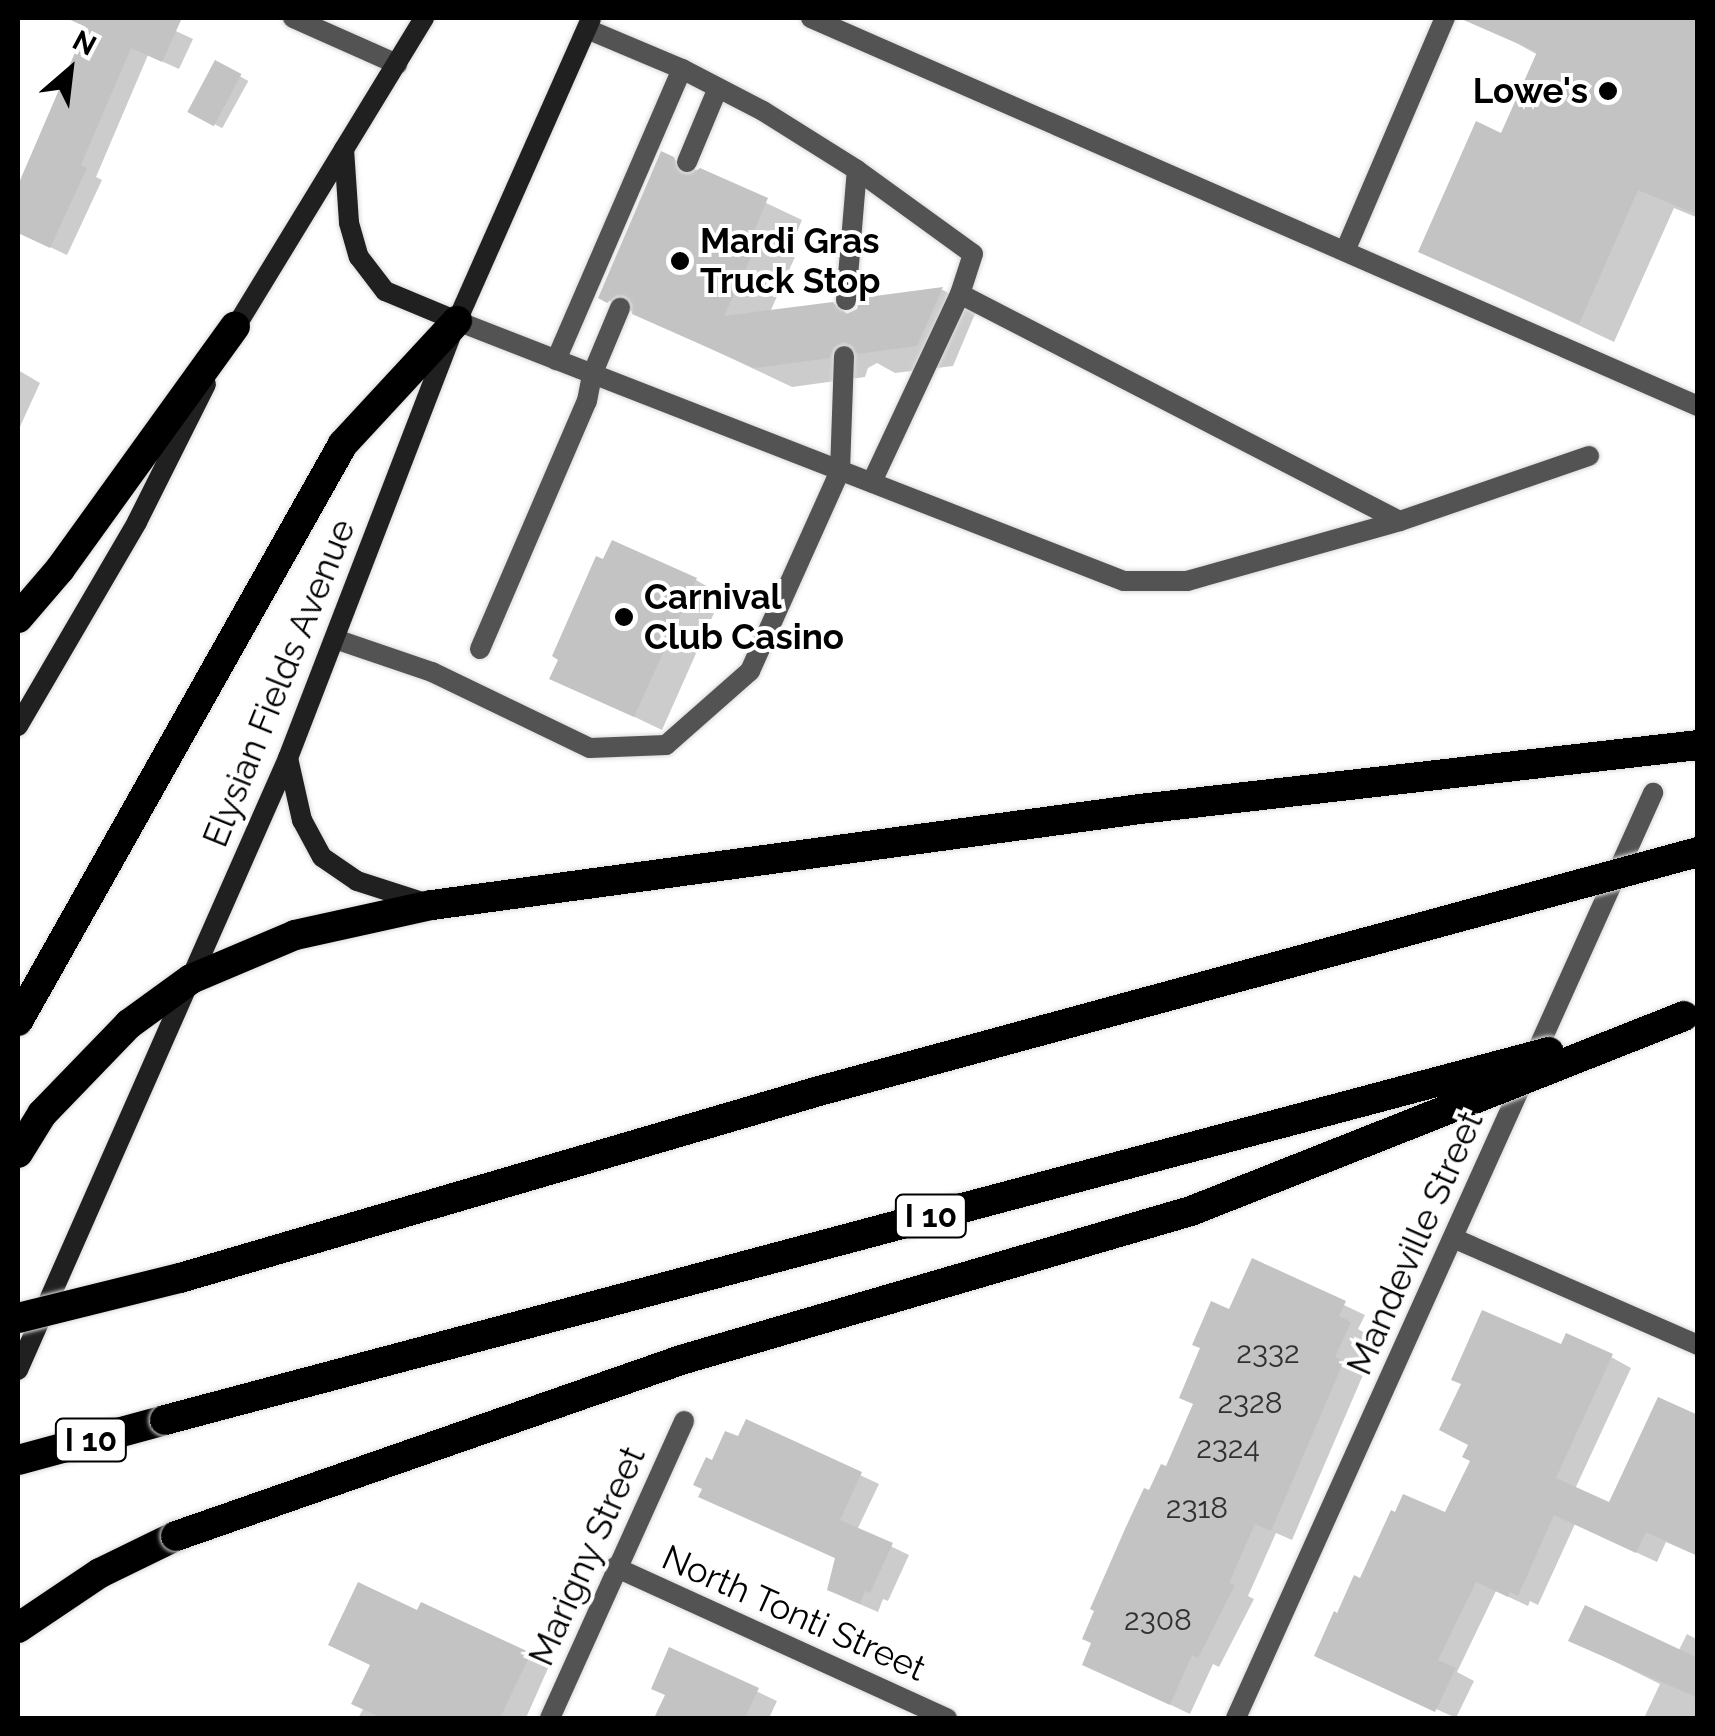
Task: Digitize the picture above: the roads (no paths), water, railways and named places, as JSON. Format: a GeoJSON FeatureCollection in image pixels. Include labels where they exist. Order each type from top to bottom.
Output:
{"type":"FeatureCollection","features":[{"type":"Feature","properties":{"kind":"highway"},"geometry":{"type":"LineString","coordinates":[[18,1021],[344,444],[457,321]]}},
{"type":"Feature","properties":{"kind":"highway"},"geometry":{"type":"LineString","coordinates":[[18,618],[60,569],[236,326]]}},
{"type":"Feature","properties":{"kind":"highway"},"geometry":{"type":"LineString","coordinates":[[18,1153],[42,1114],[89,1061],[129,1024],[191,980],[295,935],[432,905],[1140,809],[1698,745]]}},
{"type":"Feature","properties":{"kind":"highway"},"geometry":{"type":"LineString","coordinates":[[18,1318],[180,1278],[819,1091],[1698,852]]}},
{"type":"Feature","properties":{"kind":"highway"},"geometry":{"type":"LineString","coordinates":[[18,1628],[100,1573],[176,1536],[682,1360],[1191,1211],[1691,1014]]}},
{"type":"Feature","properties":{"kind":"highway","name":"I 10"},"geometry":{"type":"LineString","coordinates":[[18,1460],[1691,1014]]}},
{"type":"Feature","properties":{"kind":"main road"},"geometry":{"type":"LineString","coordinates":[[18,726],[138,522],[236,326],[424,18]]}},
{"type":"Feature","properties":{"kind":"main road","name":"Elysian Fields Avenue"},"geometry":{"type":"LineString","coordinates":[[18,1370],[288,758],[457,321],[592,22]]}},
{"type":"Feature","properties":{"kind":"main road"},"geometry":{"type":"LineString","coordinates":[[344,149],[349,223],[359,257],[385,291],[457,321]]}},
{"type":"Feature","properties":{"kind":"main road"},"geometry":{"type":"LineString","coordinates":[[288,758],[302,820],[322,858],[357,881],[432,905]]}},
{"type":"Feature","properties":{"kind":"street"},"geometry":{"type":"LineString","coordinates":[[292,18],[397,64]]}},
{"type":"Feature","properties":{"kind":"street"},"geometry":{"type":"LineString","coordinates":[[811,18],[1698,406]]}},
{"type":"Feature","properties":{"kind":"street"},"geometry":{"type":"LineString","coordinates":[[1345,252],[1446,18]]}},
{"type":"Feature","properties":{"kind":"street"},"geometry":{"type":"LineString","coordinates":[[592,22],[718,88],[857,170],[973,254],[960,294],[872,482]]}},
{"type":"Feature","properties":{"kind":"street"},"geometry":{"type":"LineString","coordinates":[[556,360],[682,70]]}},
{"type":"Feature","properties":{"kind":"street"},"geometry":{"type":"LineString","coordinates":[[687,162],[718,88]]}},
{"type":"Feature","properties":{"kind":"street"},"geometry":{"type":"LineString","coordinates":[[846,300],[857,170]]}},
{"type":"Feature","properties":{"kind":"street"},"geometry":{"type":"LineString","coordinates":[[960,294],[1400,522]]}},
{"type":"Feature","properties":{"kind":"street"},"geometry":{"type":"LineString","coordinates":[[480,650],[588,401],[592,375],[620,308]]}},
{"type":"Feature","properties":{"kind":"street"},"geometry":{"type":"LineString","coordinates":[[457,321],[1124,581],[1187,580],[1400,522],[1588,456]]}},
{"type":"Feature","properties":{"kind":"street"},"geometry":{"type":"LineString","coordinates":[[335,639],[432,672],[590,748],[666,745],[750,672],[840,470],[844,356]]}},
{"type":"Feature","properties":{"kind":"street","name":"Mandeville Street"},"geometry":{"type":"LineString","coordinates":[[1236,1718],[1652,793]]}},
{"type":"Feature","properties":{"kind":"street"},"geometry":{"type":"LineString","coordinates":[[1453,1238],[1698,1345]]}},
{"type":"Feature","properties":{"kind":"street","name":"Marigny Street"},"geometry":{"type":"LineString","coordinates":[[550,1718],[684,1421]]}},
{"type":"Feature","properties":{"kind":"street","name":"North Tonti Street"},"geometry":{"type":"LineString","coordinates":[[615,1568],[947,1718]]}},
{"type":"Feature","properties":{"kind":"place","name":"Lowe's"},"geometry":{"type":"Point","coordinates":[1608,91]}},
{"type":"Feature","properties":{"kind":"place","name":"Mardi Gras Truck Stop"},"geometry":{"type":"Point","coordinates":[680,261]}},
{"type":"Feature","properties":{"kind":"place","name":"Carnival Club Casino"},"geometry":{"type":"Point","coordinates":[624,617]}}]}
